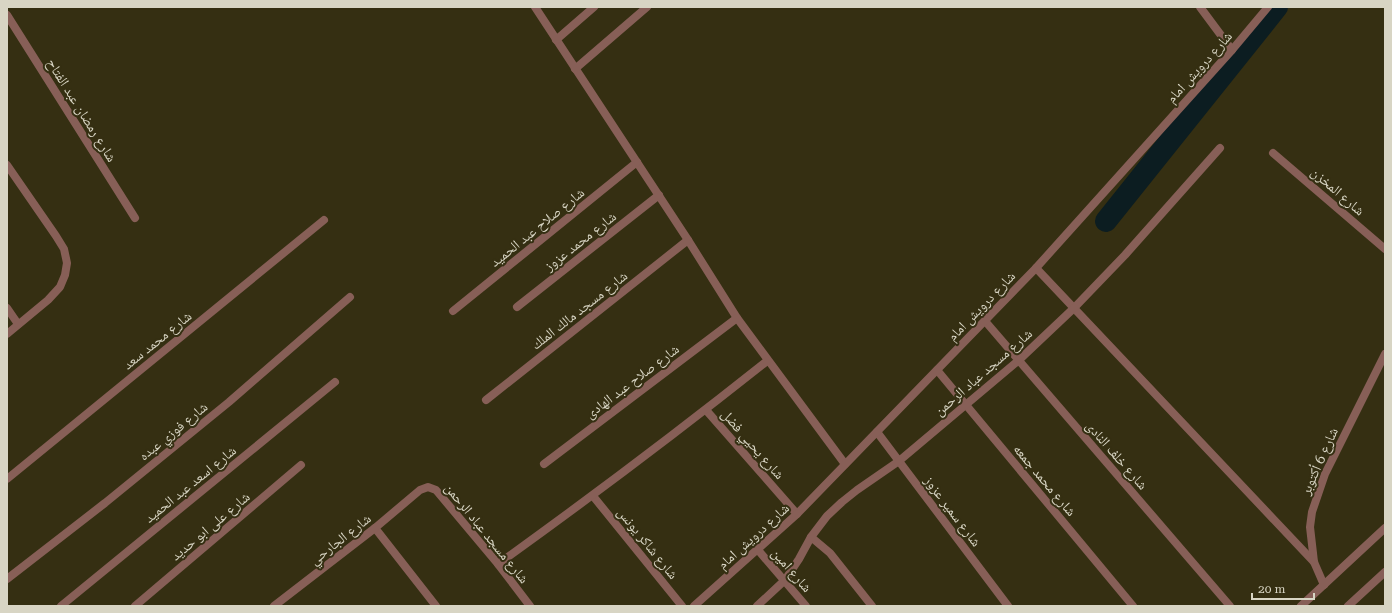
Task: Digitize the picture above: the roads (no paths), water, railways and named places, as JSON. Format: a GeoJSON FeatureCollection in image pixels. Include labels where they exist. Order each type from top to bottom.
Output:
{"type":"FeatureCollection","features":[{"type":"Feature","properties":{"kind":"street"},"geometry":{"type":"LineString","coordinates":[[535,7],[659,195],[737,318],[846,464]]}},
{"type":"Feature","properties":{"kind":"street"},"geometry":{"type":"LineString","coordinates":[[556,40],[594,7]]}},
{"type":"Feature","properties":{"kind":"street"},"geometry":{"type":"LineString","coordinates":[[575,69],[647,7]]}},
{"type":"Feature","properties":{"kind":"street"},"geometry":{"type":"LineString","coordinates":[[1200,7],[1232,50]]}},
{"type":"Feature","properties":{"kind":"street","name":"شارع درويش امام"},"geometry":{"type":"LineString","coordinates":[[696,606],[797,514],[1036,268],[1232,50],[1268,7]]}},
{"type":"Feature","properties":{"kind":"street","name":"شارع رمضان عبد الفتاح"},"geometry":{"type":"LineString","coordinates":[[7,15],[135,218]]}},
{"type":"Feature","properties":{"kind":"street","name":"شارع مسجد عباد الرحمن"},"geometry":{"type":"LineString","coordinates":[[758,606],[785,580],[811,537],[827,516],[842,502],[899,461],[1019,360],[1074,308],[1125,255],[1220,148]]}},
{"type":"Feature","properties":{"kind":"street","name":"شارع المخزن"},"geometry":{"type":"LineString","coordinates":[[1273,153],[1385,249]]}},
{"type":"Feature","properties":{"kind":"street","name":"شارع صلاح عبد الحميد"},"geometry":{"type":"LineString","coordinates":[[453,311],[637,162]]}},
{"type":"Feature","properties":{"kind":"street"},"geometry":{"type":"LineString","coordinates":[[7,165],[64,249],[67,263],[65,275],[60,287],[48,300],[7,334]]}},
{"type":"Feature","properties":{"kind":"street","name":"شارع محمد عزوز"},"geometry":{"type":"LineString","coordinates":[[517,308],[659,195]]}},
{"type":"Feature","properties":{"kind":"street","name":"شارع محمد سعد"},"geometry":{"type":"LineString","coordinates":[[7,479],[324,220]]}},
{"type":"Feature","properties":{"kind":"street","name":"شارع مسجد مالك الملك"},"geometry":{"type":"LineString","coordinates":[[486,400],[688,240]]}},
{"type":"Feature","properties":{"kind":"street"},"geometry":{"type":"LineString","coordinates":[[1036,268],[1314,562]]}},
{"type":"Feature","properties":{"kind":"street","name":"شارع فوزي عبده"},"geometry":{"type":"LineString","coordinates":[[7,579],[106,503],[217,412],[350,297]]}},
{"type":"Feature","properties":{"kind":"street"},"geometry":{"type":"LineString","coordinates":[[7,308],[18,324]]}},
{"type":"Feature","properties":{"kind":"street","name":"شارع صلاح عبد الهادى"},"geometry":{"type":"LineString","coordinates":[[544,464],[737,318]]}},
{"type":"Feature","properties":{"kind":"street","name":"شارع خلف النادى"},"geometry":{"type":"LineString","coordinates":[[985,321],[1230,606]]}},
{"type":"Feature","properties":{"kind":"street","name":"شارع 6 أكتوبر"},"geometry":{"type":"LineString","coordinates":[[1324,585],[1314,562],[1310,527],[1312,512],[1325,474],[1385,354]]}},
{"type":"Feature","properties":{"kind":"street"},"geometry":{"type":"LineString","coordinates":[[498,564],[593,496],[768,361]]}},
{"type":"Feature","properties":{"kind":"street","name":"شارع محمد جمعه"},"geometry":{"type":"LineString","coordinates":[[937,370],[1133,606]]}},
{"type":"Feature","properties":{"kind":"street","name":"شارع اسعد عبد الحميد"},"geometry":{"type":"LineString","coordinates":[[61,606],[335,382]]}},
{"type":"Feature","properties":{"kind":"street","name":"شارع يحيي فضل"},"geometry":{"type":"LineString","coordinates":[[706,410],[797,514]]}},
{"type":"Feature","properties":{"kind":"street","name":"شارع سمير عزوز"},"geometry":{"type":"LineString","coordinates":[[877,432],[1008,606]]}},
{"type":"Feature","properties":{"kind":"street","name":"شارع على ابو حديد"},"geometry":{"type":"LineString","coordinates":[[135,606],[301,464]]}},
{"type":"Feature","properties":{"kind":"street","name":"شارع مسجد عباد الرحمن"},"geometry":{"type":"LineString","coordinates":[[420,490],[428,487],[436,490],[498,564],[530,606]]}},
{"type":"Feature","properties":{"kind":"street","name":"شارع الجارحي"},"geometry":{"type":"LineString","coordinates":[[274,606],[375,528],[420,490]]}},
{"type":"Feature","properties":{"kind":"street","name":"شارع شاكر يونس"},"geometry":{"type":"LineString","coordinates":[[593,496],[682,606]]}},
{"type":"Feature","properties":{"kind":"street"},"geometry":{"type":"LineString","coordinates":[[375,528],[436,606]]}},
{"type":"Feature","properties":{"kind":"street"},"geometry":{"type":"LineString","coordinates":[[1300,606],[1385,528]]}},
{"type":"Feature","properties":{"kind":"street"},"geometry":{"type":"LineString","coordinates":[[811,537],[830,552],[872,606]]}},
{"type":"Feature","properties":{"kind":"street","name":"شارع امين"},"geometry":{"type":"LineString","coordinates":[[758,550],[806,606]]}},
{"type":"Feature","properties":{"kind":"street"},"geometry":{"type":"LineString","coordinates":[[1348,606],[1385,572]]}},
{"type":"Feature","properties":{"kind":"waterway"},"geometry":{"type":"LineString","coordinates":[[1106,221],[1277,7]]}}]}
